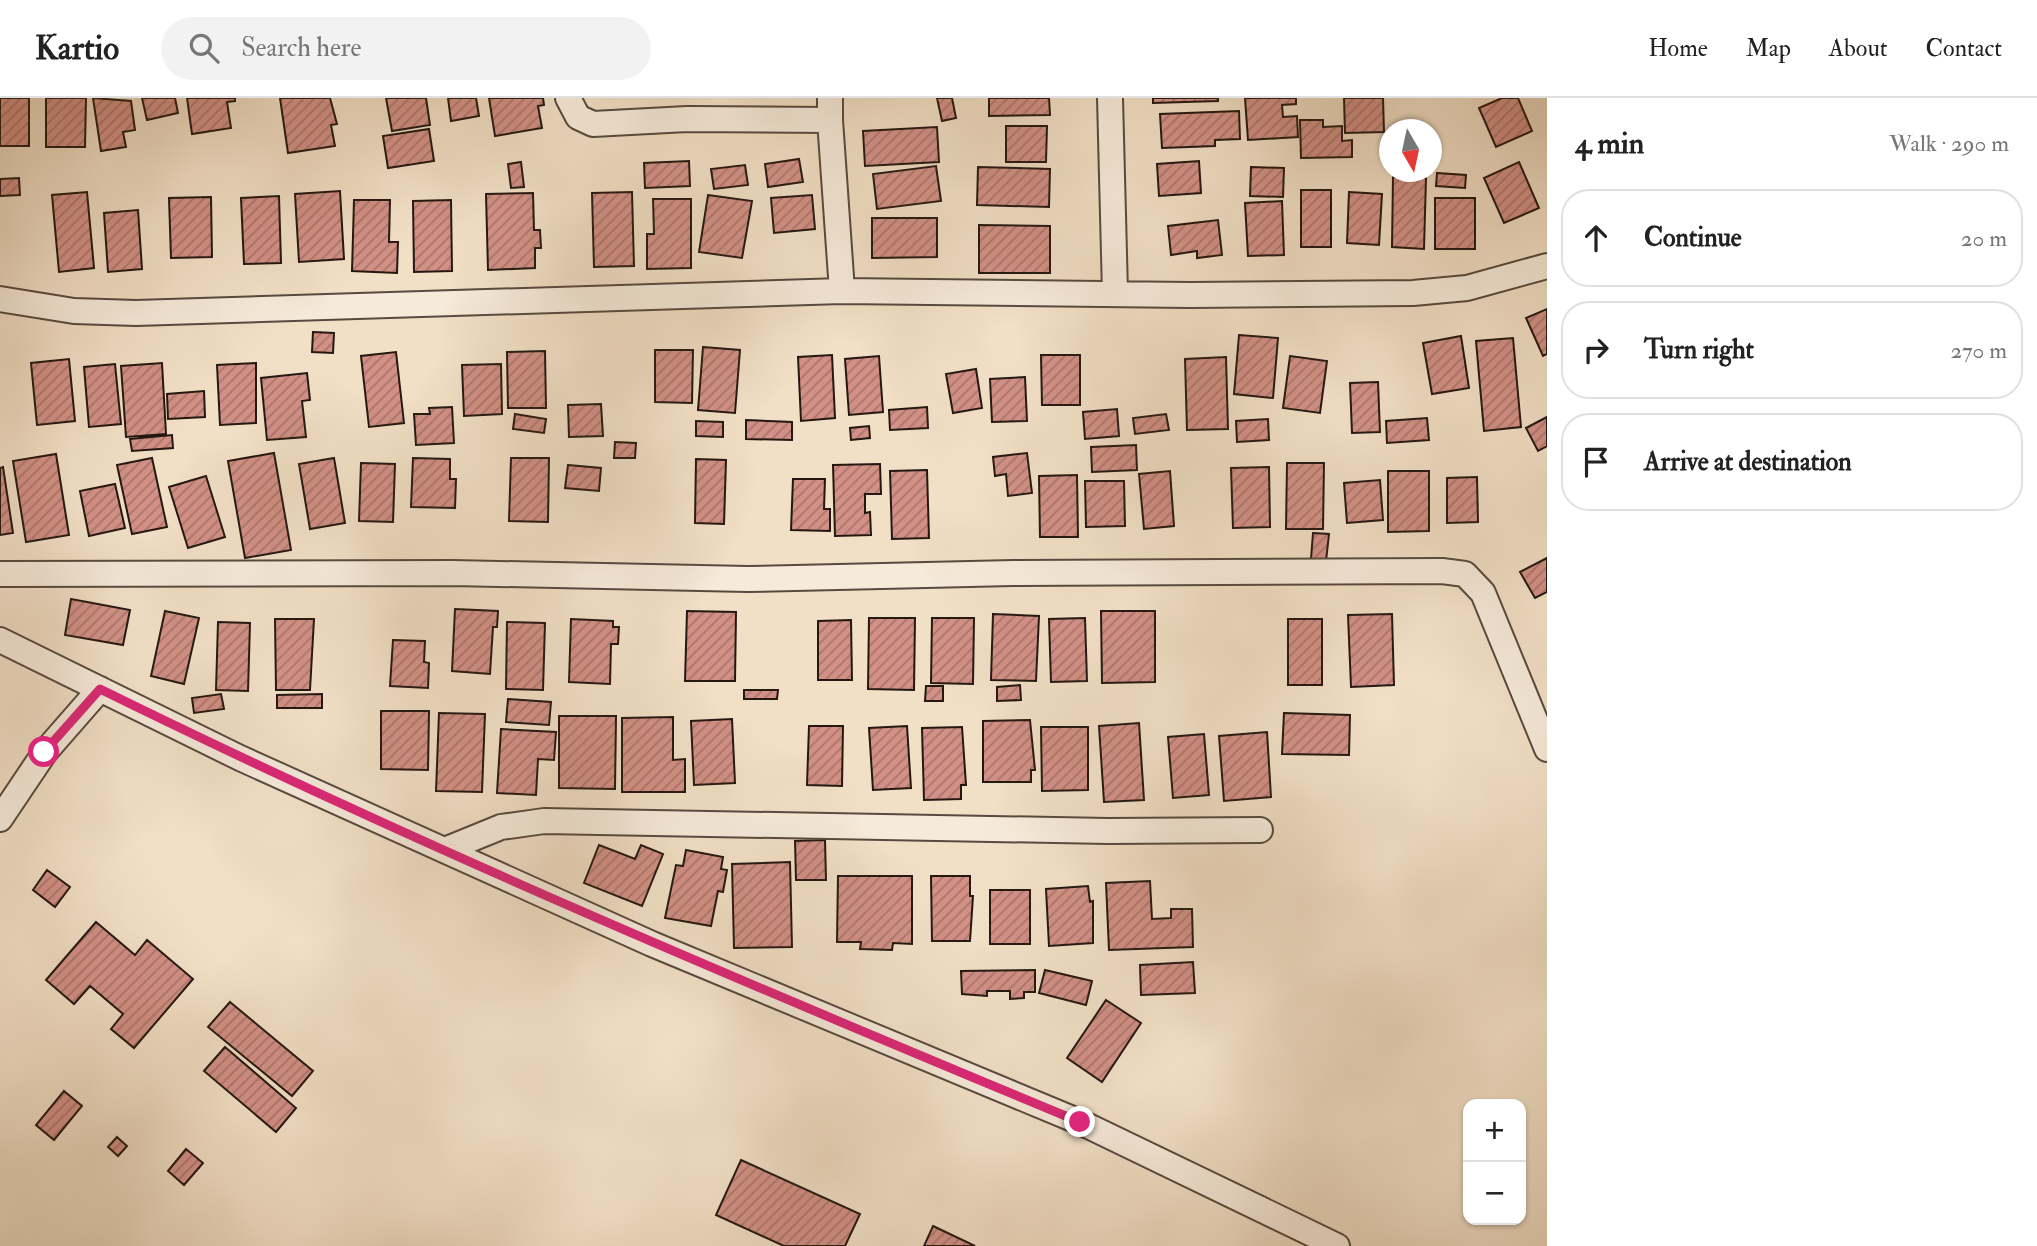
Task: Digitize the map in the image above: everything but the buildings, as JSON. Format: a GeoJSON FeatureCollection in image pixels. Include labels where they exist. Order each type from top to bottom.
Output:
{"type":"FeatureCollection","features":[{"type":"Feature","properties":{"kind":"street"},"geometry":{"type":"LineString","coordinates":[[568,98],[578,117],[593,124],[830,109],[842,291]]}},
{"type":"Feature","properties":{"kind":"street"},"geometry":{"type":"LineString","coordinates":[[1110,98],[1115,293]]}},
{"type":"Feature","properties":{"kind":"street"},"geometry":{"type":"LineString","coordinates":[[0,299],[74,311],[136,313],[842,291],[1413,293],[1466,288],[1547,266]]}},
{"type":"Feature","properties":{"kind":"street"},"geometry":{"type":"LineString","coordinates":[[0,574],[453,573],[748,579],[1013,573],[1454,572],[1465,574],[1483,593],[1547,749]]}},
{"type":"Feature","properties":{"kind":"street"},"geometry":{"type":"LineString","coordinates":[[0,640],[240,758],[447,849],[652,944],[1080,1122],[1337,1246]]}},
{"type":"Feature","properties":{"kind":"street"},"geometry":{"type":"LineString","coordinates":[[0,819],[38,760],[100,689]]}},
{"type":"Feature","properties":{"kind":"street"},"geometry":{"type":"LineString","coordinates":[[447,849],[500,827],[544,821],[1108,831],[1260,830]]}},
{"type":"Feature","properties":{"kind":"route"},"geometry":{"type":"LineString","coordinates":[[44,752],[100,689],[240,758],[447,849],[652,944],[1080,1122]]}}]}
